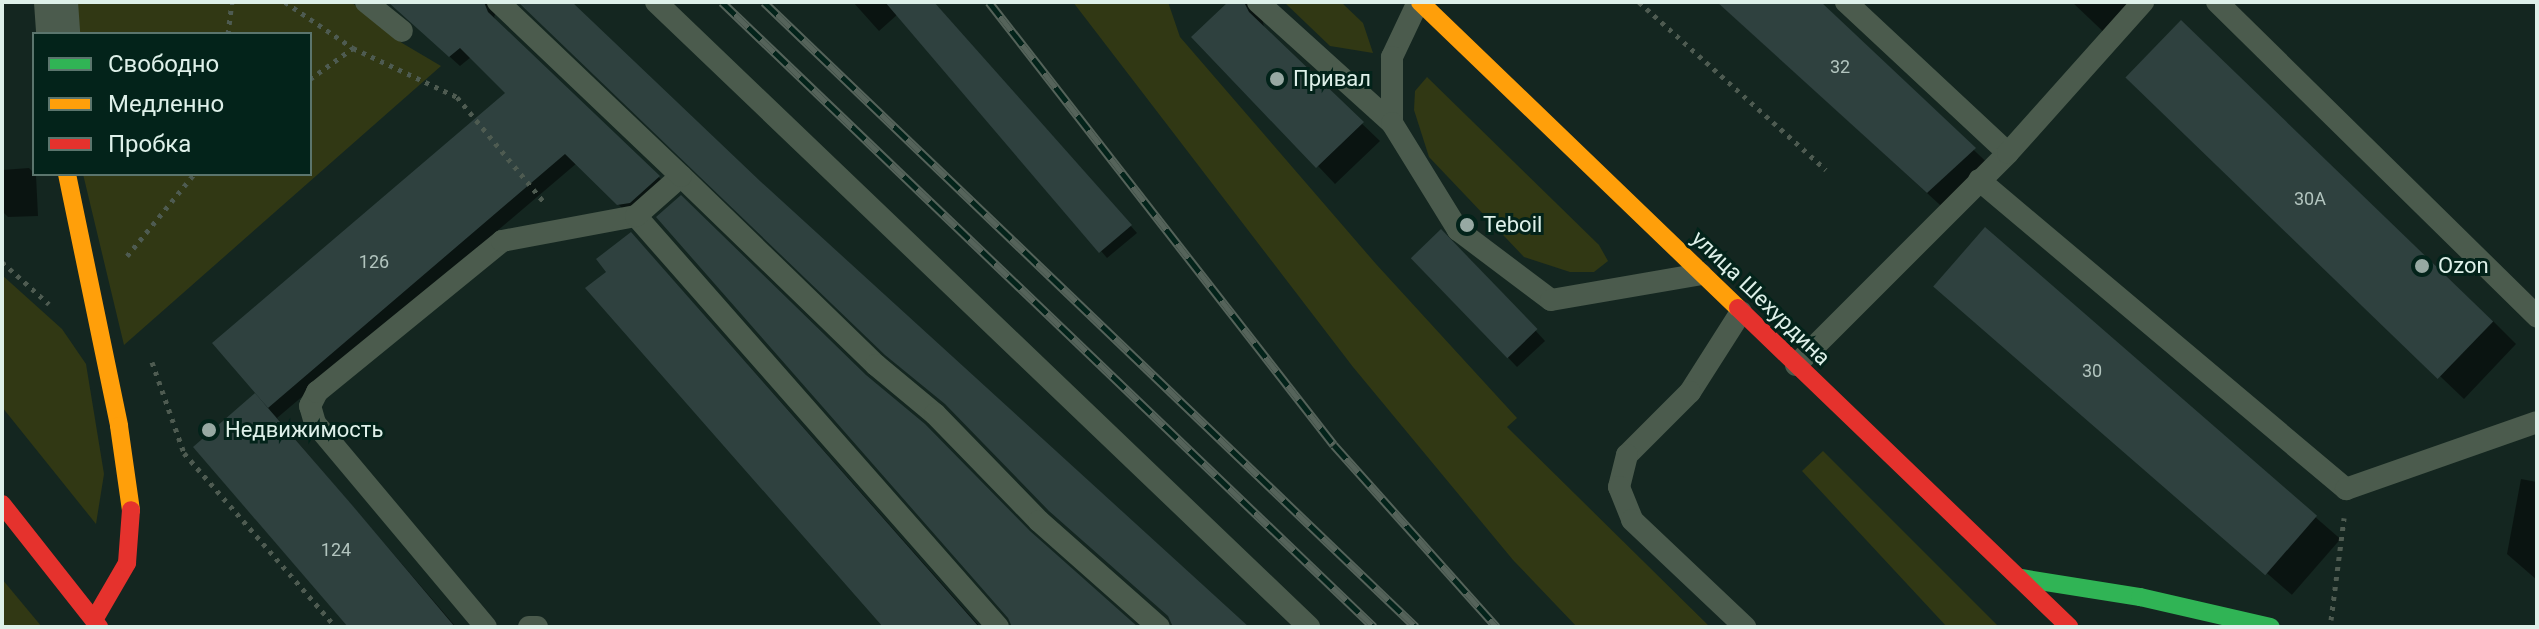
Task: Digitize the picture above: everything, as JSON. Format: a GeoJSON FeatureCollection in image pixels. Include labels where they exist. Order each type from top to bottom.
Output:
{"type":"FeatureCollection","features":[{"type":"Feature","properties":{"kind":"main road","name":"улица Шехурдина"},"geometry":{"type":"LineString","coordinates":[[1419,2],[2070,627]]}},
{"type":"Feature","properties":{"kind":"main road"},"geometry":{"type":"LineString","coordinates":[[2,504],[97,624],[127,563],[132,521],[119,426],[67,176]]}},
{"type":"Feature","properties":{"kind":"main road"},"geometry":{"type":"LineString","coordinates":[[2021,578],[2140,597],[2271,627]]}},
{"type":"Feature","properties":{"kind":"street"},"geometry":{"type":"LineString","coordinates":[[56,2],[58,32]]}},
{"type":"Feature","properties":{"kind":"lane"},"geometry":{"type":"LineString","coordinates":[[366,2],[402,31]]}},
{"type":"Feature","properties":{"kind":"lane"},"geometry":{"type":"LineString","coordinates":[[498,2],[876,365],[935,414],[1039,521],[1159,627]]}},
{"type":"Feature","properties":{"kind":"lane"},"geometry":{"type":"LineString","coordinates":[[656,2],[1309,627]]}},
{"type":"Feature","properties":{"kind":"lane"},"geometry":{"type":"LineString","coordinates":[[1258,2],[1392,123],[1458,230],[1551,300],[1701,274]]}},
{"type":"Feature","properties":{"kind":"lane"},"geometry":{"type":"LineString","coordinates":[[1392,123],[1392,57],[1419,2]]}},
{"type":"Feature","properties":{"kind":"lane"},"geometry":{"type":"LineString","coordinates":[[1846,2],[2008,153]]}},
{"type":"Feature","properties":{"kind":"lane"},"geometry":{"type":"LineString","coordinates":[[1796,365],[2008,153],[2143,2]]}},
{"type":"Feature","properties":{"kind":"lane"},"geometry":{"type":"LineString","coordinates":[[2217,2],[2537,317]]}},
{"type":"Feature","properties":{"kind":"lane"},"geometry":{"type":"LineString","coordinates":[[486,627],[315,423],[310,406],[317,392],[502,241],[636,216],[681,176]]}},
{"type":"Feature","properties":{"kind":"lane"},"geometry":{"type":"LineString","coordinates":[[1979,180],[2346,489],[2537,422]]}},
{"type":"Feature","properties":{"kind":"lane"},"geometry":{"type":"LineString","coordinates":[[636,216],[998,627]]}},
{"type":"Feature","properties":{"kind":"lane"},"geometry":{"type":"LineString","coordinates":[[1741,312],[1690,392],[1627,455],[1619,487],[1632,520],[1745,627]]}},
{"type":"Feature","properties":{"kind":"lane"},"geometry":{"type":"LineString","coordinates":[[529,627],[537,627]]}},
{"type":"Feature","properties":{"kind":"path"},"geometry":{"type":"LineString","coordinates":[[228,32],[232,2]]}},
{"type":"Feature","properties":{"kind":"path"},"geometry":{"type":"LineString","coordinates":[[285,2],[353,48],[457,97],[544,200],[502,241]]}},
{"type":"Feature","properties":{"kind":"path"},"geometry":{"type":"LineString","coordinates":[[1639,2],[1826,170]]}},
{"type":"Feature","properties":{"kind":"path"},"geometry":{"type":"LineString","coordinates":[[312,78],[353,48]]}},
{"type":"Feature","properties":{"kind":"path"},"geometry":{"type":"LineString","coordinates":[[119,266],[192,176]]}},
{"type":"Feature","properties":{"kind":"path"},"geometry":{"type":"LineString","coordinates":[[184,453],[336,627]]}},
{"type":"Feature","properties":{"kind":"path"},"geometry":{"type":"LineString","coordinates":[[2331,620],[2346,489]]}},
{"type":"Feature","properties":{"kind":"green space"},"geometry":{"type":"Polygon","coordinates":[[[71,2],[351,2],[402,43],[441,66],[124,345],[83,176],[312,176],[312,32],[74,32],[71,2]]]}},
{"type":"Feature","properties":{"kind":"green space"},"geometry":{"type":"Polygon","coordinates":[[[1073,2],[1168,2],[1180,37],[1376,264],[1517,418],[1507,427],[1710,627],[1577,627],[1513,560],[1353,367],[1073,2]]]}},
{"type":"Feature","properties":{"kind":"green space"},"geometry":{"type":"Polygon","coordinates":[[[1284,2],[1341,2],[1363,23],[1373,53],[1330,46],[1284,2]]]}},
{"type":"Feature","properties":{"kind":"green space"},"geometry":{"type":"Polygon","coordinates":[[[1427,77],[1599,245],[1608,261],[1594,272],[1570,272],[1524,257],[1429,157],[1414,110],[1415,91],[1427,77]]]}},
{"type":"Feature","properties":{"kind":"green space"},"geometry":{"type":"Polygon","coordinates":[[[2,275],[62,329],[86,364],[104,474],[96,524],[2,407],[2,275]]]}},
{"type":"Feature","properties":{"kind":"green space"},"geometry":{"type":"Polygon","coordinates":[[[1823,451],[1999,627],[1947,627],[1802,471],[1823,451]]]}},
{"type":"Feature","properties":{"kind":"green space"},"geometry":{"type":"Polygon","coordinates":[[[2,579],[42,627],[2,627],[2,579]]]}},
{"type":"Feature","properties":{"kind":"building"},"geometry":{"type":"Polygon","coordinates":[[[388,2],[484,2],[488,12],[660,176],[630,203],[617,205],[565,154],[268,408],[212,343],[505,93],[460,48],[449,57],[388,2]]]}},
{"type":"Feature","properties":{"kind":"building"},"geometry":{"type":"Polygon","coordinates":[[[518,2],[572,2],[760,181],[1249,627],[1173,627],[1168,616],[1049,511],[945,404],[885,355],[518,2]]]}},
{"type":"Feature","properties":{"kind":"building"},"geometry":{"type":"Polygon","coordinates":[[[885,2],[934,2],[1132,225],[1099,253],[885,2]]]}},
{"type":"Feature","properties":{"kind":"building","name":"Привал"},"geometry":{"type":"Polygon","coordinates":[[[1228,2],[1244,2],[1249,12],[1364,122],[1316,168],[1191,37],[1228,2]]]}},
{"type":"Feature","properties":{"kind":"building"},"geometry":{"type":"Polygon","coordinates":[[[1717,2],[1821,2],[1976,148],[1927,193],[1717,2]]]}},
{"type":"Feature","properties":{"kind":"building"},"geometry":{"type":"Polygon","coordinates":[[[2181,20],[2493,321],[2438,379],[2125,78],[2181,20]]]}},
{"type":"Feature","properties":{"kind":"building"},"geometry":{"type":"Polygon","coordinates":[[[681,195],[866,375],[925,424],[1030,531],[1138,627],[1012,627],[1008,618],[656,217],[681,195]]]}},
{"type":"Feature","properties":{"kind":"building"},"geometry":{"type":"Polygon","coordinates":[[[1985,227],[2317,516],[2265,575],[1933,287],[1985,227]]]}},
{"type":"Feature","properties":{"kind":"building"},"geometry":{"type":"Polygon","coordinates":[[[1441,229],[1538,329],[1507,358],[1411,258],[1441,229]]]}},
{"type":"Feature","properties":{"kind":"building"},"geometry":{"type":"Polygon","coordinates":[[[631,232],[979,627],[883,627],[585,288],[606,272],[596,259],[631,232]]]}},
{"type":"Feature","properties":{"kind":"building"},"geometry":{"type":"Polygon","coordinates":[[[255,393],[455,627],[348,627],[193,447],[255,393]]]}},
{"type":"Feature","properties":{"kind":"railway"},"geometry":{"type":"LineString","coordinates":[[722,2],[1374,627]]}},
{"type":"Feature","properties":{"kind":"railway"},"geometry":{"type":"LineString","coordinates":[[764,2],[1416,627]]}},
{"type":"Feature","properties":{"kind":"railway"},"geometry":{"type":"LineString","coordinates":[[989,2],[1334,445],[1497,627]]}},
{"type":"Feature","properties":{"kind":"traffic: fast"},"geometry":{"type":"LineString","coordinates":[[2021,578],[2140,597],[2271,627]]}},
{"type":"Feature","properties":{"kind":"traffic: slow"},"geometry":{"type":"LineString","coordinates":[[1420,2],[1738,308]]}},
{"type":"Feature","properties":{"kind":"traffic: slow"},"geometry":{"type":"LineString","coordinates":[[67,176],[119,426],[131,510]]}},
{"type":"Feature","properties":{"kind":"traffic: jam"},"geometry":{"type":"LineString","coordinates":[[1738,308],[2070,627]]}},
{"type":"Feature","properties":{"kind":"traffic: jam"},"geometry":{"type":"LineString","coordinates":[[2,504],[99,627]]}},
{"type":"Feature","properties":{"kind":"traffic: jam"},"geometry":{"type":"LineString","coordinates":[[94,620],[127,563],[131,510]]}},
{"type":"Feature","properties":{"kind":"place","name":"Привал"},"geometry":{"type":"Point","coordinates":[1277,79]}},
{"type":"Feature","properties":{"kind":"place","name":"Teboil"},"geometry":{"type":"Point","coordinates":[1467,225]}},
{"type":"Feature","properties":{"kind":"place","name":"Ozon"},"geometry":{"type":"Point","coordinates":[2422,266]}},
{"type":"Feature","properties":{"kind":"place","name":"Недвижимость"},"geometry":{"type":"Point","coordinates":[209,430]}}]}
